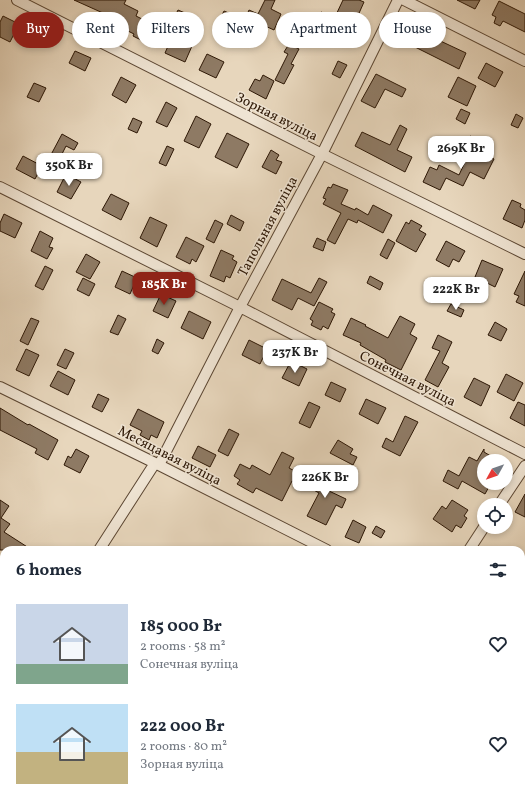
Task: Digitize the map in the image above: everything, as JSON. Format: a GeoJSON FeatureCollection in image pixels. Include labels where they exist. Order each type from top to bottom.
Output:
{"type":"FeatureCollection","features":[{"type":"Feature","properties":{"kind":"street","name":"Зорная вуліца"},"geometry":{"type":"LineString","coordinates":[[17,0],[322,154],[525,254]]}},
{"type":"Feature","properties":{"kind":"street","name":"Тапольная вуліца"},"geometry":{"type":"LineString","coordinates":[[102,546],[157,464],[322,154],[398,0]]}},
{"type":"Feature","properties":{"kind":"street"},"geometry":{"type":"LineString","coordinates":[[404,0],[525,61]]}},
{"type":"Feature","properties":{"kind":"street","name":"Сонечная вуліца"},"geometry":{"type":"LineString","coordinates":[[0,187],[240,307],[525,454]]}},
{"type":"Feature","properties":{"kind":"street","name":"Месяцавая вуліца"},"geometry":{"type":"LineString","coordinates":[[0,387],[319,546]]}},
{"type":"Feature","properties":{"kind":"street"},"geometry":{"type":"LineString","coordinates":[[504,498],[525,466]]}},
{"type":"Feature","properties":{"kind":"street"},"geometry":{"type":"LineString","coordinates":[[472,546],[479,534]]}},
{"type":"Feature","properties":{"kind":"building"},"geometry":{"type":"Polygon","coordinates":[[[74,0],[126,0],[124,4],[138,11],[136,16],[137,38],[133,36],[134,34],[129,32],[129,12],[101,12],[74,0]]]}},
{"type":"Feature","properties":{"kind":"building"},"geometry":{"type":"Polygon","coordinates":[[[265,0],[275,0],[271,9],[277,12],[276,25],[274,30],[268,27],[268,12],[259,12],[265,0]]]}},
{"type":"Feature","properties":{"kind":"building"},"geometry":{"type":"Polygon","coordinates":[[[343,0],[359,0],[364,2],[360,12],[337,12],[343,0]]]}},
{"type":"Feature","properties":{"kind":"building"},"geometry":{"type":"Polygon","coordinates":[[[457,0],[480,0],[475,9],[457,0]]]}},
{"type":"Feature","properties":{"kind":"building"},"geometry":{"type":"Polygon","coordinates":[[[499,1],[525,14],[525,32],[503,21],[500,26],[494,23],[496,17],[492,15],[499,1]]]}},
{"type":"Feature","properties":{"kind":"building"},"geometry":{"type":"Polygon","coordinates":[[[3,16],[12,20],[12,38],[10,42],[0,37],[0,22],[3,16]]]}},
{"type":"Feature","properties":{"kind":"building"},"geometry":{"type":"Polygon","coordinates":[[[446,44],[466,53],[459,69],[417,48],[446,48],[446,44]]]}},
{"type":"Feature","properties":{"kind":"building"},"geometry":{"type":"Polygon","coordinates":[[[167,48],[191,48],[185,62],[165,53],[167,48]]]}},
{"type":"Feature","properties":{"kind":"building"},"geometry":{"type":"Polygon","coordinates":[[[286,48],[299,49],[291,64],[294,65],[284,84],[275,80],[288,54],[284,52],[286,48]]]}},
{"type":"Feature","properties":{"kind":"building"},"geometry":{"type":"Polygon","coordinates":[[[75,51],[91,58],[85,71],[69,63],[75,51]]]}},
{"type":"Feature","properties":{"kind":"building"},"geometry":{"type":"Polygon","coordinates":[[[207,54],[224,62],[216,78],[199,70],[207,54]]]}},
{"type":"Feature","properties":{"kind":"building"},"geometry":{"type":"Polygon","coordinates":[[[338,61],[347,65],[340,78],[332,74],[338,61]]]}},
{"type":"Feature","properties":{"kind":"building"},"geometry":{"type":"Polygon","coordinates":[[[486,63],[503,72],[495,87],[478,78],[486,63]]]}},
{"type":"Feature","properties":{"kind":"building"},"geometry":{"type":"Polygon","coordinates":[[[376,74],[406,89],[402,97],[385,89],[375,108],[361,101],[376,74]]]}},
{"type":"Feature","properties":{"kind":"building"},"geometry":{"type":"Polygon","coordinates":[[[263,75],[274,81],[266,99],[249,90],[255,79],[260,81],[263,75]]]}},
{"type":"Feature","properties":{"kind":"building"},"geometry":{"type":"Polygon","coordinates":[[[121,77],[136,85],[126,103],[112,95],[121,77]]]}},
{"type":"Feature","properties":{"kind":"building"},"geometry":{"type":"Polygon","coordinates":[[[458,77],[476,86],[467,106],[448,97],[458,77]]]}},
{"type":"Feature","properties":{"kind":"building"},"geometry":{"type":"Polygon","coordinates":[[[34,83],[46,88],[39,102],[27,97],[34,83]]]}},
{"type":"Feature","properties":{"kind":"building"},"geometry":{"type":"Polygon","coordinates":[[[166,102],[177,108],[167,127],[156,122],[166,102]]]}},
{"type":"Feature","properties":{"kind":"building"},"geometry":{"type":"Polygon","coordinates":[[[461,109],[470,113],[465,124],[456,119],[461,109]]]}},
{"type":"Feature","properties":{"kind":"building"},"geometry":{"type":"Polygon","coordinates":[[[516,114],[523,118],[518,128],[511,125],[516,114]]]}},
{"type":"Feature","properties":{"kind":"building"},"geometry":{"type":"Polygon","coordinates":[[[196,116],[211,124],[199,148],[184,141],[196,116]]]}},
{"type":"Feature","properties":{"kind":"building"},"geometry":{"type":"Polygon","coordinates":[[[133,118],[142,122],[137,133],[128,129],[133,118]]]}},
{"type":"Feature","properties":{"kind":"building"},"geometry":{"type":"Polygon","coordinates":[[[400,125],[407,129],[397,150],[412,157],[405,172],[355,146],[362,132],[390,145],[400,125]]]}},
{"type":"Feature","properties":{"kind":"building"},"geometry":{"type":"Polygon","coordinates":[[[227,133],[249,144],[237,168],[215,157],[227,133]]]}},
{"type":"Feature","properties":{"kind":"building"},"geometry":{"type":"Polygon","coordinates":[[[62,134],[78,143],[74,150],[66,146],[54,170],[45,166],[62,134]]]}},
{"type":"Feature","properties":{"kind":"building"},"geometry":{"type":"Polygon","coordinates":[[[470,136],[481,141],[478,149],[467,144],[470,136]]]}},
{"type":"Feature","properties":{"kind":"building"},"geometry":{"type":"Polygon","coordinates":[[[167,146],[174,149],[166,166],[159,163],[167,146]]]}},
{"type":"Feature","properties":{"kind":"building"},"geometry":{"type":"Polygon","coordinates":[[[472,147],[494,159],[484,179],[470,172],[463,186],[446,178],[440,190],[423,182],[430,167],[437,170],[439,165],[459,175],[472,147]]]}},
{"type":"Feature","properties":{"kind":"building"},"geometry":{"type":"Polygon","coordinates":[[[271,150],[279,155],[276,160],[282,162],[276,174],[262,167],[271,150]]]}},
{"type":"Feature","properties":{"kind":"building"},"geometry":{"type":"Polygon","coordinates":[[[23,156],[42,166],[35,179],[16,169],[23,156]]]}},
{"type":"Feature","properties":{"kind":"building"},"geometry":{"type":"Polygon","coordinates":[[[66,174],[81,182],[71,199],[57,192],[66,174]]]}},
{"type":"Feature","properties":{"kind":"building"},"geometry":{"type":"Polygon","coordinates":[[[333,184],[348,190],[341,204],[355,210],[356,208],[368,215],[373,205],[392,215],[383,233],[358,220],[357,223],[348,219],[335,244],[327,240],[341,213],[323,204],[326,199],[323,198],[328,187],[331,188],[333,184]]]}},
{"type":"Feature","properties":{"kind":"building"},"geometry":{"type":"Polygon","coordinates":[[[111,194],[129,203],[121,220],[102,210],[111,194]]]}},
{"type":"Feature","properties":{"kind":"building"},"geometry":{"type":"Polygon","coordinates":[[[512,200],[521,204],[520,207],[525,210],[525,220],[522,228],[503,219],[512,200]]]}},
{"type":"Feature","properties":{"kind":"building"},"geometry":{"type":"Polygon","coordinates":[[[4,214],[22,223],[15,238],[0,231],[0,223],[4,214]]]}},
{"type":"Feature","properties":{"kind":"building"},"geometry":{"type":"Polygon","coordinates":[[[231,215],[244,222],[240,231],[227,224],[231,215]]]}},
{"type":"Feature","properties":{"kind":"building"},"geometry":{"type":"Polygon","coordinates":[[[150,217],[167,225],[157,247],[140,238],[150,217]]]}},
{"type":"Feature","properties":{"kind":"building"},"geometry":{"type":"Polygon","coordinates":[[[215,220],[223,224],[214,243],[206,239],[215,220]]]}},
{"type":"Feature","properties":{"kind":"building"},"geometry":{"type":"Polygon","coordinates":[[[411,220],[422,226],[419,230],[426,234],[416,252],[396,241],[406,222],[409,224],[411,220]]]}},
{"type":"Feature","properties":{"kind":"building"},"geometry":{"type":"Polygon","coordinates":[[[40,231],[53,238],[49,247],[53,248],[47,259],[31,251],[40,231]]]}},
{"type":"Feature","properties":{"kind":"building"},"geometry":{"type":"Polygon","coordinates":[[[186,237],[204,246],[196,262],[192,259],[190,264],[176,257],[186,237]]]}},
{"type":"Feature","properties":{"kind":"building"},"geometry":{"type":"Polygon","coordinates":[[[317,238],[326,242],[323,251],[313,247],[317,238]]]}},
{"type":"Feature","properties":{"kind":"building"},"geometry":{"type":"Polygon","coordinates":[[[388,239],[395,243],[387,259],[380,255],[388,239]]]}},
{"type":"Feature","properties":{"kind":"building"},"geometry":{"type":"Polygon","coordinates":[[[446,241],[465,251],[459,262],[453,259],[449,267],[436,260],[446,241]]]}},
{"type":"Feature","properties":{"kind":"building"},"geometry":{"type":"Polygon","coordinates":[[[221,250],[234,256],[232,259],[237,262],[230,278],[226,276],[224,282],[210,276],[221,250]]]}},
{"type":"Feature","properties":{"kind":"building"},"geometry":{"type":"Polygon","coordinates":[[[86,254],[100,262],[90,279],[76,272],[86,254]]]}},
{"type":"Feature","properties":{"kind":"building"},"geometry":{"type":"Polygon","coordinates":[[[482,260],[503,269],[495,287],[475,277],[482,260]]]}},
{"type":"Feature","properties":{"kind":"building"},"geometry":{"type":"Polygon","coordinates":[[[45,266],[53,270],[43,290],[35,286],[45,266]]]}},
{"type":"Feature","properties":{"kind":"building"},"geometry":{"type":"Polygon","coordinates":[[[122,271],[137,278],[130,294],[115,287],[122,271]]]}},
{"type":"Feature","properties":{"kind":"building"},"geometry":{"type":"Polygon","coordinates":[[[525,271],[525,306],[516,302],[519,296],[514,294],[525,271]]]}},
{"type":"Feature","properties":{"kind":"building"},"geometry":{"type":"Polygon","coordinates":[[[370,276],[383,283],[380,290],[367,283],[370,276]]]}},
{"type":"Feature","properties":{"kind":"building"},"geometry":{"type":"Polygon","coordinates":[[[83,278],[95,284],[89,296],[77,290],[83,278]]]}},
{"type":"Feature","properties":{"kind":"building"},"geometry":{"type":"Polygon","coordinates":[[[319,278],[327,282],[314,306],[298,298],[292,310],[272,300],[282,279],[311,293],[319,278]]]}},
{"type":"Feature","properties":{"kind":"building"},"geometry":{"type":"Polygon","coordinates":[[[161,294],[176,301],[168,318],[153,311],[161,294]]]}},
{"type":"Feature","properties":{"kind":"building"},"geometry":{"type":"Polygon","coordinates":[[[319,302],[333,309],[331,312],[335,314],[328,329],[323,326],[321,330],[311,325],[313,321],[310,319],[319,302]]]}},
{"type":"Feature","properties":{"kind":"building"},"geometry":{"type":"Polygon","coordinates":[[[451,304],[464,310],[461,317],[447,311],[451,304]]]}},
{"type":"Feature","properties":{"kind":"building"},"geometry":{"type":"Polygon","coordinates":[[[189,311],[211,322],[203,339],[181,328],[189,311]]]}},
{"type":"Feature","properties":{"kind":"building"},"geometry":{"type":"Polygon","coordinates":[[[118,315],[126,319],[118,335],[110,332],[118,315]]]}},
{"type":"Feature","properties":{"kind":"building"},"geometry":{"type":"Polygon","coordinates":[[[400,316],[415,324],[410,334],[417,338],[401,370],[385,362],[386,360],[360,345],[361,343],[343,335],[351,318],[388,338],[400,316]]]}},
{"type":"Feature","properties":{"kind":"building"},"geometry":{"type":"Polygon","coordinates":[[[31,318],[39,321],[28,345],[20,341],[31,318]]]}},
{"type":"Feature","properties":{"kind":"building"},"geometry":{"type":"Polygon","coordinates":[[[495,322],[507,329],[501,341],[488,335],[495,322]]]}},
{"type":"Feature","properties":{"kind":"building"},"geometry":{"type":"Polygon","coordinates":[[[438,335],[452,342],[442,363],[449,367],[438,387],[425,380],[440,351],[432,348],[438,335]]]}},
{"type":"Feature","properties":{"kind":"building"},"geometry":{"type":"Polygon","coordinates":[[[157,339],[164,343],[158,354],[152,351],[157,339]]]}},
{"type":"Feature","properties":{"kind":"building"},"geometry":{"type":"Polygon","coordinates":[[[249,340],[267,349],[260,364],[242,355],[249,340]]]}},
{"type":"Feature","properties":{"kind":"building"},"geometry":{"type":"Polygon","coordinates":[[[26,349],[39,355],[29,376],[16,370],[26,349]]]}},
{"type":"Feature","properties":{"kind":"building"},"geometry":{"type":"Polygon","coordinates":[[[65,349],[74,353],[66,369],[57,365],[65,349]]]}},
{"type":"Feature","properties":{"kind":"building"},"geometry":{"type":"Polygon","coordinates":[[[291,361],[307,369],[299,386],[282,378],[291,361]]]}},
{"type":"Feature","properties":{"kind":"building"},"geometry":{"type":"Polygon","coordinates":[[[58,371],[75,380],[68,395],[50,386],[58,371]]]}},
{"type":"Feature","properties":{"kind":"building"},"geometry":{"type":"Polygon","coordinates":[[[506,374],[523,383],[514,401],[497,392],[506,374]]]}},
{"type":"Feature","properties":{"kind":"building"},"geometry":{"type":"Polygon","coordinates":[[[474,378],[490,386],[481,406],[464,397],[474,378]]]}},
{"type":"Feature","properties":{"kind":"building"},"geometry":{"type":"Polygon","coordinates":[[[331,382],[346,389],[340,402],[325,395],[331,382]]]}},
{"type":"Feature","properties":{"kind":"building"},"geometry":{"type":"Polygon","coordinates":[[[98,394],[109,399],[102,412],[92,407],[98,394]]]}},
{"type":"Feature","properties":{"kind":"building"},"geometry":{"type":"Polygon","coordinates":[[[366,399],[386,408],[378,424],[359,414],[366,399]]]}},
{"type":"Feature","properties":{"kind":"building"},"geometry":{"type":"Polygon","coordinates":[[[309,402],[320,407],[310,428],[299,423],[309,402]]]}},
{"type":"Feature","properties":{"kind":"building"},"geometry":{"type":"Polygon","coordinates":[[[518,402],[525,405],[525,426],[510,418],[518,402]]]}},
{"type":"Feature","properties":{"kind":"building"},"geometry":{"type":"Polygon","coordinates":[[[0,408],[28,425],[29,424],[58,440],[48,460],[35,453],[37,449],[0,430],[0,408]]]}},
{"type":"Feature","properties":{"kind":"building"},"geometry":{"type":"Polygon","coordinates":[[[138,409],[164,422],[157,438],[151,435],[149,440],[140,435],[142,431],[130,425],[138,409]]]}},
{"type":"Feature","properties":{"kind":"building"},"geometry":{"type":"Polygon","coordinates":[[[405,416],[418,422],[400,456],[382,447],[386,438],[393,442],[405,416]]]}},
{"type":"Feature","properties":{"kind":"building"},"geometry":{"type":"Polygon","coordinates":[[[229,429],[239,434],[228,456],[218,451],[229,429]]]}},
{"type":"Feature","properties":{"kind":"building"},"geometry":{"type":"Polygon","coordinates":[[[338,440],[353,449],[350,454],[357,457],[353,465],[330,453],[338,440]]]}},
{"type":"Feature","properties":{"kind":"building"},"geometry":{"type":"Polygon","coordinates":[[[198,446],[216,455],[210,467],[192,458],[198,446]]]}},
{"type":"Feature","properties":{"kind":"building"},"geometry":{"type":"Polygon","coordinates":[[[76,449],[89,456],[80,473],[64,465],[68,456],[71,458],[76,449]]]}},
{"type":"Feature","properties":{"kind":"building"},"geometry":{"type":"Polygon","coordinates":[[[484,449],[484,452],[487,454],[481,454],[484,449]]]}},
{"type":"Feature","properties":{"kind":"building"},"geometry":{"type":"Polygon","coordinates":[[[282,452],[294,458],[289,468],[302,475],[298,484],[292,481],[282,501],[256,488],[253,493],[237,484],[240,480],[234,476],[240,464],[250,469],[252,465],[270,475],[282,452]]]}},
{"type":"Feature","properties":{"kind":"building"},"geometry":{"type":"Polygon","coordinates":[[[469,457],[477,461],[477,489],[462,481],[458,489],[443,481],[448,470],[459,476],[469,457]]]}},
{"type":"Feature","properties":{"kind":"building"},"geometry":{"type":"Polygon","coordinates":[[[322,470],[336,477],[329,491],[346,499],[342,508],[336,505],[326,525],[307,516],[319,493],[312,489],[322,470]]]}},
{"type":"Feature","properties":{"kind":"building"},"geometry":{"type":"Polygon","coordinates":[[[478,490],[487,490],[485,494],[478,490]]]}},
{"type":"Feature","properties":{"kind":"building"},"geometry":{"type":"Polygon","coordinates":[[[525,494],[525,517],[515,512],[525,494]]]}},
{"type":"Feature","properties":{"kind":"building"},"geometry":{"type":"Polygon","coordinates":[[[0,500],[9,506],[1,518],[10,524],[4,532],[26,546],[0,546],[0,500]]]}},
{"type":"Feature","properties":{"kind":"building"},"geometry":{"type":"Polygon","coordinates":[[[452,500],[468,510],[464,516],[467,518],[461,528],[456,525],[452,532],[433,519],[442,506],[446,509],[452,500]]]}},
{"type":"Feature","properties":{"kind":"building"},"geometry":{"type":"Polygon","coordinates":[[[353,520],[366,527],[359,543],[345,537],[353,520]]]}},
{"type":"Feature","properties":{"kind":"building"},"geometry":{"type":"Polygon","coordinates":[[[376,526],[385,531],[381,538],[372,533],[376,526]]]}}]}
